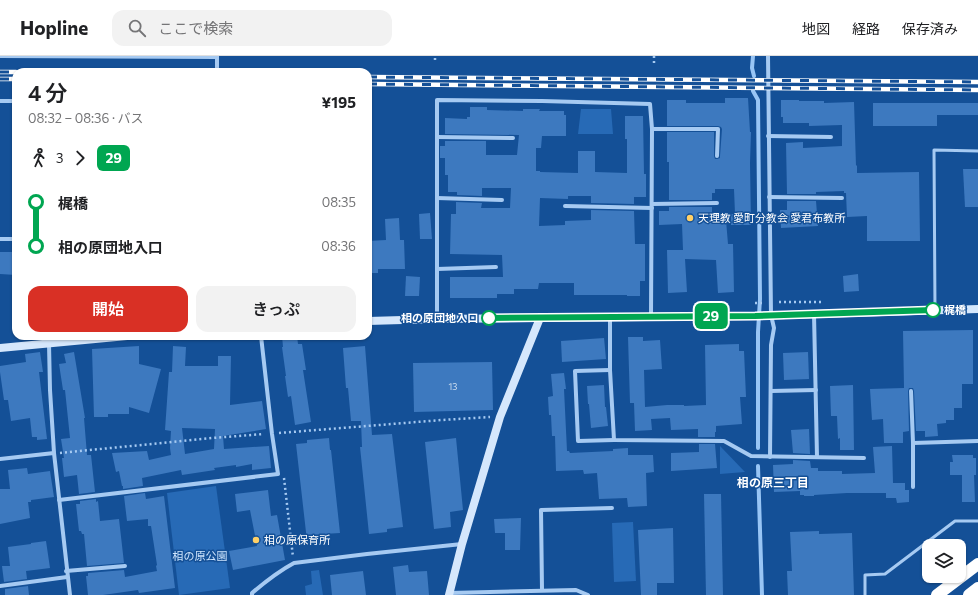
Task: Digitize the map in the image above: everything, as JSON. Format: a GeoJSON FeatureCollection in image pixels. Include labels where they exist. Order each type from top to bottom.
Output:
{"type":"FeatureCollection","features":[{"type":"Feature","properties":{"kind":"highway"},"geometry":{"type":"LineString","coordinates":[[937,595],[978,564]]}},
{"type":"Feature","properties":{"kind":"highway"},"geometry":{"type":"LineString","coordinates":[[969,595],[978,588]]}},
{"type":"Feature","properties":{"kind":"street"},"geometry":{"type":"LineString","coordinates":[[0,56],[217,57],[217,68]]}},
{"type":"Feature","properties":{"kind":"street"},"geometry":{"type":"LineString","coordinates":[[768,56],[768,315],[774,328],[771,345],[770,457]]}},
{"type":"Feature","properties":{"kind":"street"},"geometry":{"type":"LineString","coordinates":[[437,319],[438,100],[650,104],[652,129],[651,317]]}},
{"type":"Feature","properties":{"kind":"street"},"geometry":{"type":"LineString","coordinates":[[0,101],[12,101]]}},
{"type":"Feature","properties":{"kind":"street"},"geometry":{"type":"LineString","coordinates":[[652,129],[718,129],[717,156]]}},
{"type":"Feature","properties":{"kind":"street"},"geometry":{"type":"LineString","coordinates":[[768,136],[831,138]]}},
{"type":"Feature","properties":{"kind":"street"},"geometry":{"type":"LineString","coordinates":[[437,137],[513,138]]}},
{"type":"Feature","properties":{"kind":"street"},"geometry":{"type":"LineString","coordinates":[[769,197],[842,198]]}},
{"type":"Feature","properties":{"kind":"street"},"geometry":{"type":"LineString","coordinates":[[437,198],[502,200]]}},
{"type":"Feature","properties":{"kind":"street"},"geometry":{"type":"LineString","coordinates":[[565,206],[652,206],[718,203]]}},
{"type":"Feature","properties":{"kind":"street"},"geometry":{"type":"LineString","coordinates":[[0,239],[12,239]]}},
{"type":"Feature","properties":{"kind":"street"},"geometry":{"type":"LineString","coordinates":[[437,269],[496,267]]}},
{"type":"Feature","properties":{"kind":"street"},"geometry":{"type":"LineString","coordinates":[[372,320],[755,316],[978,309]]}},
{"type":"Feature","properties":{"kind":"street"},"geometry":{"type":"LineString","coordinates":[[814,313],[817,457]]}},
{"type":"Feature","properties":{"kind":"street"},"geometry":{"type":"LineString","coordinates":[[610,317],[610,370],[614,440]]}},
{"type":"Feature","properties":{"kind":"street"},"geometry":{"type":"LineString","coordinates":[[540,318],[500,417],[462,544],[449,594],[576,590],[588,595]]}},
{"type":"Feature","properties":{"kind":"street"},"geometry":{"type":"LineString","coordinates":[[0,348],[88,340]]}},
{"type":"Feature","properties":{"kind":"street"},"geometry":{"type":"LineString","coordinates":[[59,500],[278,474],[261,340]]}},
{"type":"Feature","properties":{"kind":"street"},"geometry":{"type":"LineString","coordinates":[[49,344],[54,453],[66,571],[70,595]]}},
{"type":"Feature","properties":{"kind":"street"},"geometry":{"type":"LineString","coordinates":[[610,370],[575,371],[578,441],[724,441],[751,456],[864,458]]}},
{"type":"Feature","properties":{"kind":"street"},"geometry":{"type":"LineString","coordinates":[[771,391],[816,390]]}},
{"type":"Feature","properties":{"kind":"street"},"geometry":{"type":"LineString","coordinates":[[911,391],[913,487]]}},
{"type":"Feature","properties":{"kind":"street"},"geometry":{"type":"LineString","coordinates":[[913,443],[978,441]]}},
{"type":"Feature","properties":{"kind":"street"},"geometry":{"type":"LineString","coordinates":[[0,459],[54,453]]}},
{"type":"Feature","properties":{"kind":"street"},"geometry":{"type":"LineString","coordinates":[[542,590],[541,510],[612,508]]}},
{"type":"Feature","properties":{"kind":"street"},"geometry":{"type":"LineString","coordinates":[[252,595],[263,584],[294,563],[462,544]]}},
{"type":"Feature","properties":{"kind":"street"},"geometry":{"type":"LineString","coordinates":[[66,571],[124,566]]}},
{"type":"Feature","properties":{"kind":"street"},"geometry":{"type":"LineString","coordinates":[[0,586],[67,577]]}},
{"type":"Feature","properties":{"kind":"lane"},"geometry":{"type":"LineString","coordinates":[[935,310],[934,150],[978,150]]}},
{"type":"Feature","properties":{"kind":"lane"},"geometry":{"type":"LineString","coordinates":[[866,595],[865,575],[885,574],[956,521],[978,520]]}},
{"type":"Feature","properties":{"kind":"path"},"geometry":{"type":"LineString","coordinates":[[654,56],[654,63]]}},
{"type":"Feature","properties":{"kind":"path"},"geometry":{"type":"LineString","coordinates":[[755,303],[765,303]]}},
{"type":"Feature","properties":{"kind":"path"},"geometry":{"type":"LineString","coordinates":[[54,453],[212,438],[442,420],[500,417]]}},
{"type":"Feature","properties":{"kind":"path"},"geometry":{"type":"LineString","coordinates":[[278,474],[283,475],[294,563]]}},
{"type":"Feature","properties":{"kind":"green space"},"geometry":{"type":"Polygon","coordinates":[[[581,109],[611,109],[613,134],[578,134],[581,109]]]}},
{"type":"Feature","properties":{"kind":"green space"},"geometry":{"type":"Polygon","coordinates":[[[720,446],[745,472],[720,474],[720,446]]]}},
{"type":"Feature","properties":{"kind":"green space","name":"相の原公園"},"geometry":{"type":"Polygon","coordinates":[[[216,486],[230,588],[179,595],[167,493],[216,486]]]}},
{"type":"Feature","properties":{"kind":"green space"},"geometry":{"type":"Polygon","coordinates":[[[633,522],[636,581],[614,582],[612,523],[633,522]]]}},
{"type":"Feature","properties":{"kind":"green space"},"geometry":{"type":"Polygon","coordinates":[[[319,570],[323,595],[306,595],[305,586],[312,584],[311,571],[319,570]]]}},
{"type":"Feature","properties":{"kind":"building"},"geometry":{"type":"Polygon","coordinates":[[[725,98],[748,98],[751,132],[751,225],[731,225],[731,214],[735,214],[734,189],[715,189],[715,193],[712,193],[712,200],[669,200],[667,132],[714,132],[714,156],[715,159],[717,159],[720,158],[722,129],[718,126],[667,126],[667,100],[686,100],[686,103],[725,103],[725,98]]]}},
{"type":"Feature","properties":{"kind":"building"},"geometry":{"type":"Polygon","coordinates":[[[781,100],[824,101],[824,103],[854,102],[857,173],[919,172],[920,241],[867,241],[867,216],[847,217],[846,193],[844,193],[844,191],[816,192],[816,194],[787,194],[786,143],[803,142],[803,148],[842,146],[842,125],[809,126],[809,123],[783,123],[783,117],[781,117],[781,100]]]}},
{"type":"Feature","properties":{"kind":"building"},"geometry":{"type":"Polygon","coordinates":[[[873,103],[978,103],[978,115],[937,115],[937,126],[873,126],[873,103]]]}},
{"type":"Feature","properties":{"kind":"building"},"geometry":{"type":"Polygon","coordinates":[[[470,107],[487,107],[487,110],[523,111],[523,109],[540,109],[539,111],[564,111],[564,115],[566,115],[566,136],[542,136],[541,148],[536,148],[536,171],[540,172],[578,173],[578,151],[595,151],[595,172],[627,173],[625,116],[643,116],[646,197],[634,197],[634,204],[591,203],[591,196],[568,196],[568,199],[540,198],[539,226],[565,225],[565,221],[591,220],[591,210],[634,211],[635,244],[645,244],[645,281],[640,281],[640,296],[574,295],[574,283],[539,283],[538,289],[514,289],[514,294],[497,294],[497,298],[450,298],[450,277],[503,277],[502,255],[450,254],[451,214],[456,214],[456,202],[482,203],[481,208],[510,208],[511,188],[482,188],[482,196],[457,195],[457,192],[448,192],[448,175],[445,175],[445,158],[440,158],[440,146],[445,146],[445,141],[486,141],[486,155],[517,155],[519,135],[445,134],[445,118],[467,119],[467,117],[470,117],[470,107]]]}},
{"type":"Feature","properties":{"kind":"building"},"geometry":{"type":"Polygon","coordinates":[[[963,169],[978,169],[978,207],[965,207],[963,169]]]}},
{"type":"Feature","properties":{"kind":"building"},"geometry":{"type":"Polygon","coordinates":[[[787,201],[816,201],[818,226],[781,228],[780,210],[787,210],[787,201]]]}},
{"type":"Feature","properties":{"kind":"building"},"geometry":{"type":"Polygon","coordinates":[[[669,207],[712,207],[712,221],[726,220],[728,244],[733,244],[734,292],[718,293],[716,260],[685,259],[687,292],[668,293],[667,250],[683,250],[682,224],[659,225],[659,211],[669,211],[669,207]]]}},
{"type":"Feature","properties":{"kind":"building"},"geometry":{"type":"Polygon","coordinates":[[[430,213],[432,239],[420,239],[419,214],[430,213]]]}},
{"type":"Feature","properties":{"kind":"building"},"geometry":{"type":"Polygon","coordinates":[[[399,218],[400,240],[404,240],[405,269],[378,269],[378,273],[372,273],[372,241],[386,240],[385,219],[399,218]]]}},
{"type":"Feature","properties":{"kind":"building"},"geometry":{"type":"Polygon","coordinates":[[[0,252],[12,252],[12,275],[0,274],[0,252]]]}},
{"type":"Feature","properties":{"kind":"building"},"geometry":{"type":"Polygon","coordinates":[[[858,274],[859,291],[844,292],[843,276],[858,274]]]}},
{"type":"Feature","properties":{"kind":"building"},"geometry":{"type":"Polygon","coordinates":[[[406,276],[420,277],[419,296],[405,296],[406,276]]]}},
{"type":"Feature","properties":{"kind":"building"},"geometry":{"type":"Polygon","coordinates":[[[973,330],[973,384],[962,384],[962,408],[954,408],[954,420],[946,420],[946,423],[937,424],[938,436],[925,437],[925,431],[916,431],[914,391],[913,388],[909,388],[909,431],[903,432],[903,443],[884,443],[883,419],[872,420],[870,389],[904,388],[903,331],[973,330]]]}},
{"type":"Feature","properties":{"kind":"building"},"geometry":{"type":"Polygon","coordinates":[[[628,337],[643,337],[643,341],[660,340],[662,369],[644,370],[645,407],[667,405],[706,405],[705,345],[739,344],[739,351],[744,351],[746,397],[740,397],[742,424],[716,426],[715,437],[698,437],[698,429],[671,430],[670,418],[651,419],[652,430],[635,431],[634,403],[630,403],[628,337]]]}},
{"type":"Feature","properties":{"kind":"building"},"geometry":{"type":"Polygon","coordinates":[[[604,338],[606,359],[562,362],[561,341],[604,338]]]}},
{"type":"Feature","properties":{"kind":"building"},"geometry":{"type":"Polygon","coordinates":[[[282,340],[298,340],[298,344],[302,344],[306,370],[303,370],[311,422],[295,425],[291,396],[288,397],[282,340]]]}},
{"type":"Feature","properties":{"kind":"building"},"geometry":{"type":"Polygon","coordinates":[[[139,346],[139,364],[161,369],[149,413],[129,407],[129,414],[108,414],[108,417],[94,417],[92,349],[139,346]]]}},
{"type":"Feature","properties":{"kind":"building"},"geometry":{"type":"Polygon","coordinates":[[[173,346],[186,347],[185,366],[218,366],[218,356],[231,356],[230,405],[262,401],[266,429],[223,436],[224,449],[269,446],[271,468],[252,470],[252,464],[236,467],[236,465],[182,475],[181,470],[142,478],[143,486],[123,489],[119,471],[116,472],[112,453],[147,451],[149,460],[171,455],[171,431],[165,430],[169,372],[172,372],[173,346]],[[182,428],[185,454],[214,449],[215,429],[182,428]]]}},
{"type":"Feature","properties":{"kind":"building"},"geometry":{"type":"Polygon","coordinates":[[[365,346],[372,435],[392,434],[403,527],[387,529],[387,532],[369,534],[360,447],[362,447],[361,421],[351,421],[348,388],[346,388],[343,348],[365,346]]]}},
{"type":"Feature","properties":{"kind":"building"},"geometry":{"type":"Polygon","coordinates":[[[40,352],[43,372],[39,372],[47,439],[37,440],[37,437],[32,437],[30,418],[11,421],[8,400],[4,400],[0,366],[26,362],[25,354],[40,352]]]}},
{"type":"Feature","properties":{"kind":"building"},"geometry":{"type":"Polygon","coordinates":[[[74,352],[85,418],[87,455],[91,455],[95,492],[79,494],[77,475],[64,477],[62,458],[64,458],[61,439],[70,438],[65,390],[63,390],[59,364],[66,363],[64,354],[74,352]]]}},
{"type":"Feature","properties":{"kind":"building"},"geometry":{"type":"Polygon","coordinates":[[[808,352],[809,379],[784,380],[783,353],[808,352]]]}},
{"type":"Feature","properties":{"kind":"building"},"geometry":{"type":"Polygon","coordinates":[[[492,362],[493,410],[414,412],[413,363],[492,362]]]}},
{"type":"Feature","properties":{"kind":"building"},"geometry":{"type":"Polygon","coordinates":[[[564,373],[566,389],[564,389],[567,451],[570,453],[613,451],[613,449],[628,448],[628,455],[653,455],[654,472],[646,473],[647,506],[628,507],[627,498],[599,499],[597,473],[584,474],[583,470],[556,471],[555,436],[552,436],[548,397],[553,396],[551,374],[564,373]]]}},
{"type":"Feature","properties":{"kind":"building"},"geometry":{"type":"Polygon","coordinates":[[[604,385],[608,426],[591,428],[587,386],[604,385]]]}},
{"type":"Feature","properties":{"kind":"building"},"geometry":{"type":"Polygon","coordinates":[[[853,385],[854,450],[840,450],[837,416],[831,416],[830,386],[853,385]]]}},
{"type":"Feature","properties":{"kind":"building"},"geometry":{"type":"Polygon","coordinates":[[[809,429],[810,454],[793,453],[791,430],[809,429]]]}},
{"type":"Feature","properties":{"kind":"building"},"geometry":{"type":"Polygon","coordinates":[[[329,438],[340,533],[323,534],[324,538],[307,541],[296,444],[307,443],[307,440],[329,438]]]}},
{"type":"Feature","properties":{"kind":"building"},"geometry":{"type":"Polygon","coordinates":[[[456,438],[463,510],[450,512],[451,527],[434,529],[425,442],[456,438]]]}},
{"type":"Feature","properties":{"kind":"building"},"geometry":{"type":"Polygon","coordinates":[[[699,444],[715,444],[717,468],[671,471],[671,453],[699,452],[699,444]]]}},
{"type":"Feature","properties":{"kind":"building"},"geometry":{"type":"Polygon","coordinates":[[[892,446],[893,483],[905,483],[905,490],[909,490],[909,502],[897,503],[896,498],[886,498],[886,493],[847,493],[804,496],[800,495],[800,491],[774,492],[773,465],[793,464],[793,460],[810,461],[811,468],[818,468],[818,471],[842,471],[842,474],[875,473],[873,447],[892,446]]]}},
{"type":"Feature","properties":{"kind":"building"},"geometry":{"type":"Polygon","coordinates":[[[952,455],[973,455],[973,458],[976,458],[976,475],[974,475],[975,502],[962,502],[962,475],[950,475],[950,462],[953,462],[952,455]]]}},
{"type":"Feature","properties":{"kind":"building"},"geometry":{"type":"Polygon","coordinates":[[[27,468],[28,474],[50,471],[54,497],[31,500],[31,502],[28,502],[30,518],[0,524],[0,489],[10,489],[8,470],[27,468]]]}},
{"type":"Feature","properties":{"kind":"building"},"geometry":{"type":"Polygon","coordinates":[[[268,490],[271,516],[277,515],[285,560],[233,570],[229,551],[257,546],[250,510],[237,512],[235,494],[268,490]]]}},
{"type":"Feature","properties":{"kind":"building"},"geometry":{"type":"Polygon","coordinates":[[[145,493],[146,499],[164,496],[175,588],[139,593],[138,590],[103,595],[88,595],[86,576],[88,576],[88,573],[124,570],[125,577],[157,571],[151,526],[148,526],[148,519],[127,521],[124,496],[145,493]]]}},
{"type":"Feature","properties":{"kind":"building"},"geometry":{"type":"Polygon","coordinates":[[[704,494],[721,494],[723,595],[706,595],[704,494]]]}},
{"type":"Feature","properties":{"kind":"building"},"geometry":{"type":"Polygon","coordinates":[[[96,499],[96,502],[98,501],[100,521],[119,519],[124,563],[87,566],[84,534],[79,531],[76,504],[80,504],[80,501],[96,499]]]}},
{"type":"Feature","properties":{"kind":"building"},"geometry":{"type":"Polygon","coordinates":[[[521,518],[520,550],[505,550],[505,533],[495,533],[494,519],[521,518]]]}},
{"type":"Feature","properties":{"kind":"building"},"geometry":{"type":"Polygon","coordinates":[[[673,528],[674,583],[657,583],[657,595],[641,595],[638,530],[673,528]]]}},
{"type":"Feature","properties":{"kind":"building"},"geometry":{"type":"Polygon","coordinates":[[[819,531],[819,534],[852,533],[854,595],[788,595],[787,571],[792,571],[790,532],[819,531]]]}},
{"type":"Feature","properties":{"kind":"building"},"geometry":{"type":"Polygon","coordinates":[[[46,541],[50,568],[26,571],[27,579],[4,582],[2,566],[10,566],[8,547],[46,541]]]}},
{"type":"Feature","properties":{"kind":"building"},"geometry":{"type":"Polygon","coordinates":[[[408,565],[409,572],[427,571],[429,595],[396,595],[393,567],[408,565]]]}},
{"type":"Feature","properties":{"kind":"building"},"geometry":{"type":"Polygon","coordinates":[[[363,571],[366,595],[332,595],[330,575],[363,571]]]}},
{"type":"Feature","properties":{"kind":"building"},"geometry":{"type":"Polygon","coordinates":[[[28,586],[29,595],[5,595],[5,589],[28,586]]]}},
{"type":"Feature","properties":{"kind":"waterway"},"geometry":{"type":"LineString","coordinates":[[753,56],[752,68],[754,76]]}},
{"type":"Feature","properties":{"kind":"waterway"},"geometry":{"type":"LineString","coordinates":[[753,91],[758,100],[760,299],[758,332],[758,448]]}},
{"type":"Feature","properties":{"kind":"waterway"},"geometry":{"type":"LineString","coordinates":[[758,466],[762,595]]}},
{"type":"Feature","properties":{"kind":"railway"},"geometry":{"type":"LineString","coordinates":[[0,72],[12,72]]}},
{"type":"Feature","properties":{"kind":"railway"},"geometry":{"type":"LineString","coordinates":[[372,77],[978,82]]}},
{"type":"Feature","properties":{"kind":"railway"},"geometry":{"type":"LineString","coordinates":[[0,79],[12,79]]}},
{"type":"Feature","properties":{"kind":"railway"},"geometry":{"type":"LineString","coordinates":[[372,84],[978,90]]}},
{"type":"Feature","properties":{"kind":"bus line","name":"29"},"geometry":{"type":"LineString","coordinates":[[489,318],[755,316],[933,310]]}},
{"type":"Feature","properties":{"kind":"place","name":"天理教 愛町分教会 愛君布教所"},"geometry":{"type":"Point","coordinates":[690,218]}},
{"type":"Feature","properties":{"kind":"place","name":"梶橋"},"geometry":{"type":"Point","coordinates":[933,310]}},
{"type":"Feature","properties":{"kind":"place","name":"相の原団地入口"},"geometry":{"type":"Point","coordinates":[489,318]}},
{"type":"Feature","properties":{"kind":"place","name":"相の原保育所"},"geometry":{"type":"Point","coordinates":[256,540]}},
{"type":"Feature","properties":{"kind":"district","name":"相の原三丁目"},"geometry":{"type":"Point","coordinates":[773,483]}}]}
